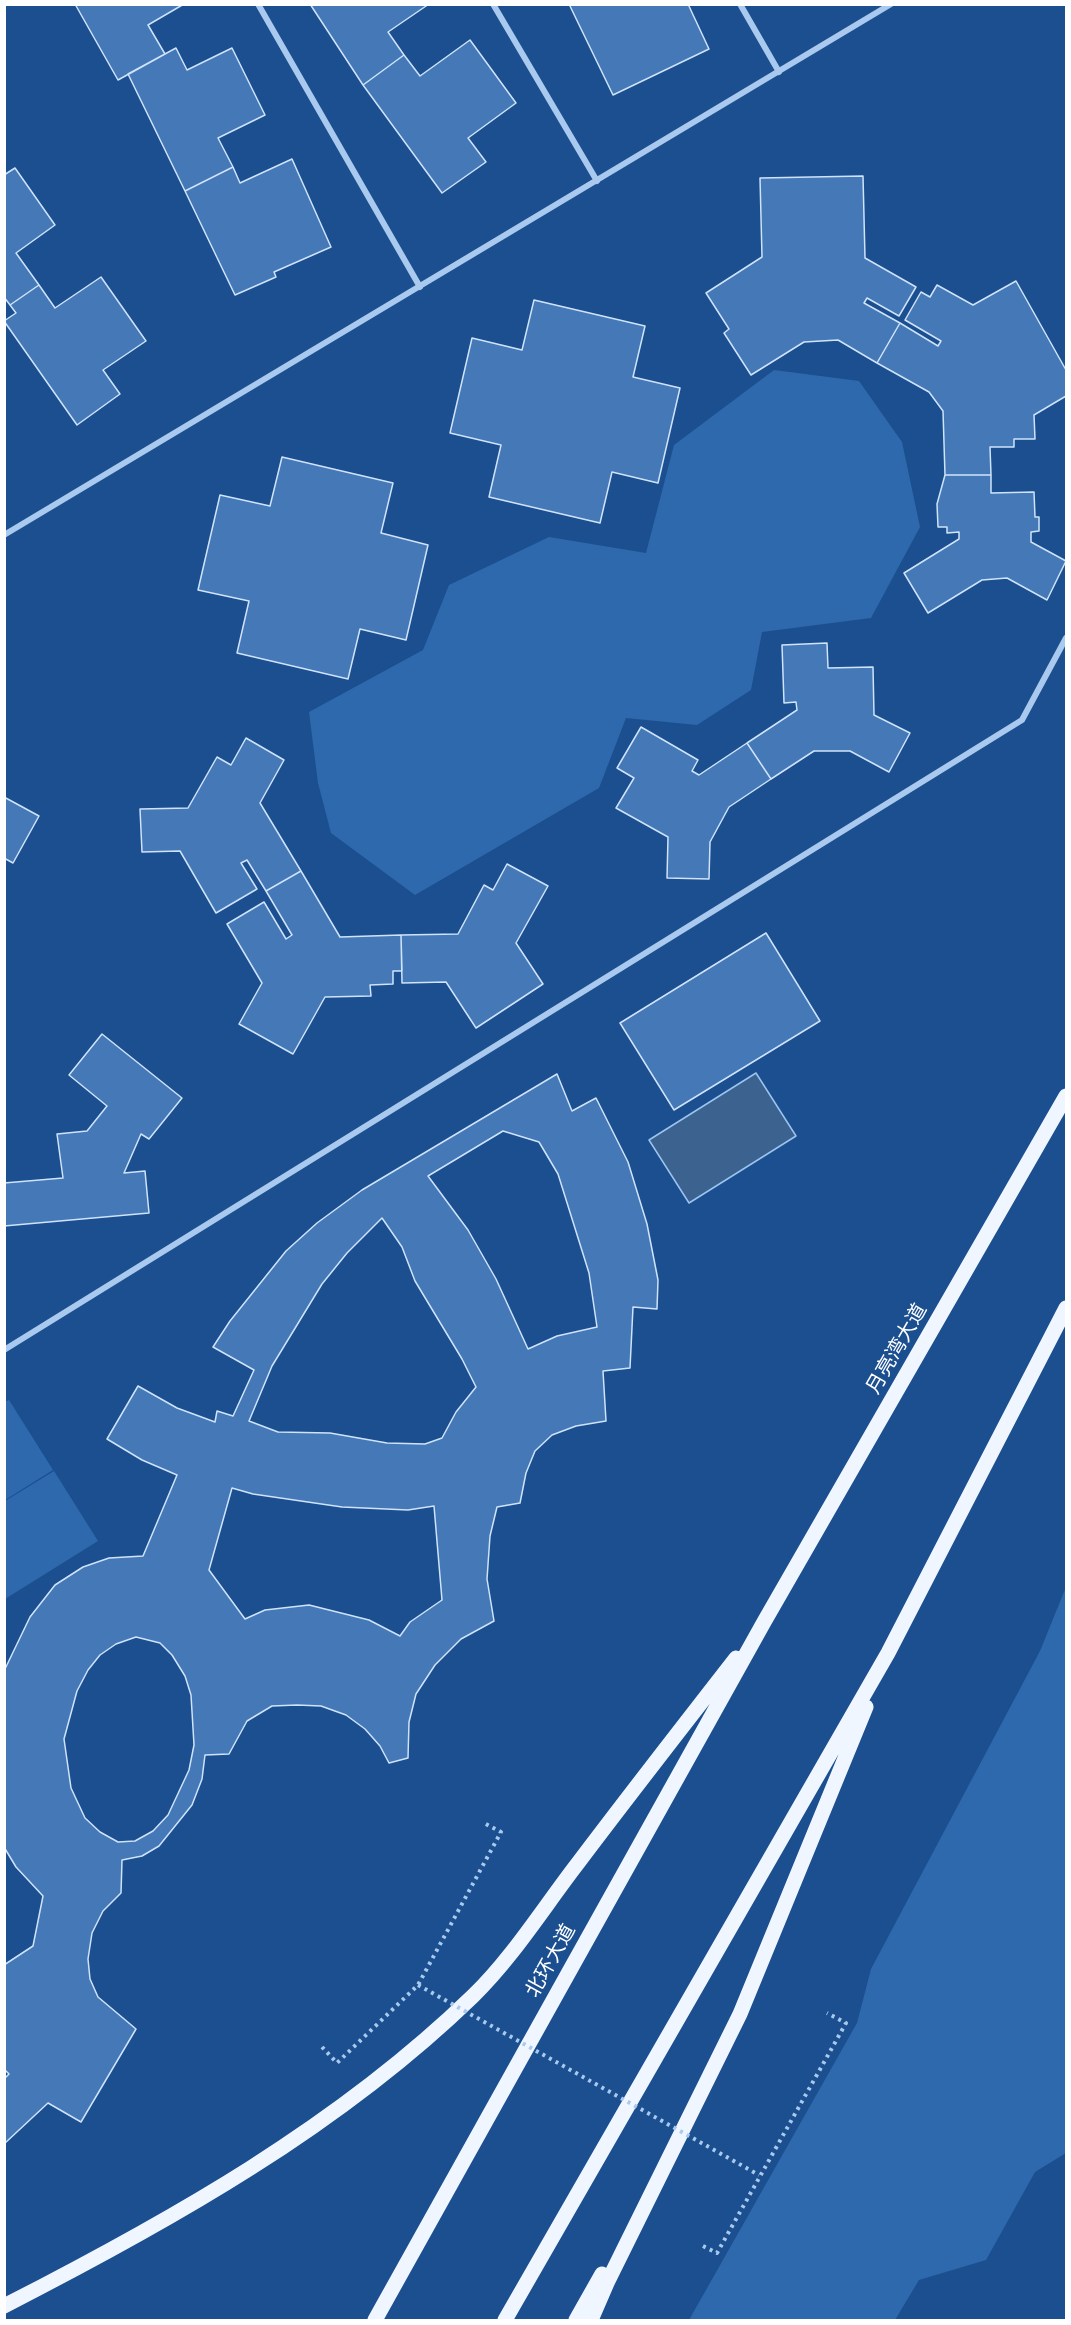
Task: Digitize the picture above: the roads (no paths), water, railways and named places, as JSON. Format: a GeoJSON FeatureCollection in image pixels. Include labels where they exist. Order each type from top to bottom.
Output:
{"type":"FeatureCollection","features":[{"type":"Feature","properties":{"kind":"main road","name":"月亮湾大道"},"geometry":{"type":"LineString","coordinates":[[764,1622],[1066,1096]]}},
{"type":"Feature","properties":{"kind":"main road"},"geometry":{"type":"LineString","coordinates":[[505,2320],[888,1653],[1066,1308]]}},
{"type":"Feature","properties":{"kind":"main road"},"geometry":{"type":"LineString","coordinates":[[4,2306],[94,2260],[204,2198],[300,2134],[396,2064],[474,1995],[524,1935],[764,1622]]}},
{"type":"Feature","properties":{"kind":"main road","name":"北环大道"},"geometry":{"type":"LineString","coordinates":[[375,2320],[764,1622]]}},
{"type":"Feature","properties":{"kind":"main road"},"geometry":{"type":"LineString","coordinates":[[591,2320],[740,2014],[888,1653]]}},
{"type":"Feature","properties":{"kind":"main road"},"geometry":{"type":"LineString","coordinates":[[576,2320],[711,2077]]}},
{"type":"Feature","properties":{"kind":"street"},"geometry":{"type":"LineString","coordinates":[[258,4],[420,286]]}},
{"type":"Feature","properties":{"kind":"street"},"geometry":{"type":"LineString","coordinates":[[493,4],[597,181]]}},
{"type":"Feature","properties":{"kind":"street"},"geometry":{"type":"LineString","coordinates":[[740,4],[779,72]]}},
{"type":"Feature","properties":{"kind":"street"},"geometry":{"type":"LineString","coordinates":[[4,535],[891,4]]}},
{"type":"Feature","properties":{"kind":"street"},"geometry":{"type":"LineString","coordinates":[[4,1350],[1022,720],[1066,638]]}}]}
